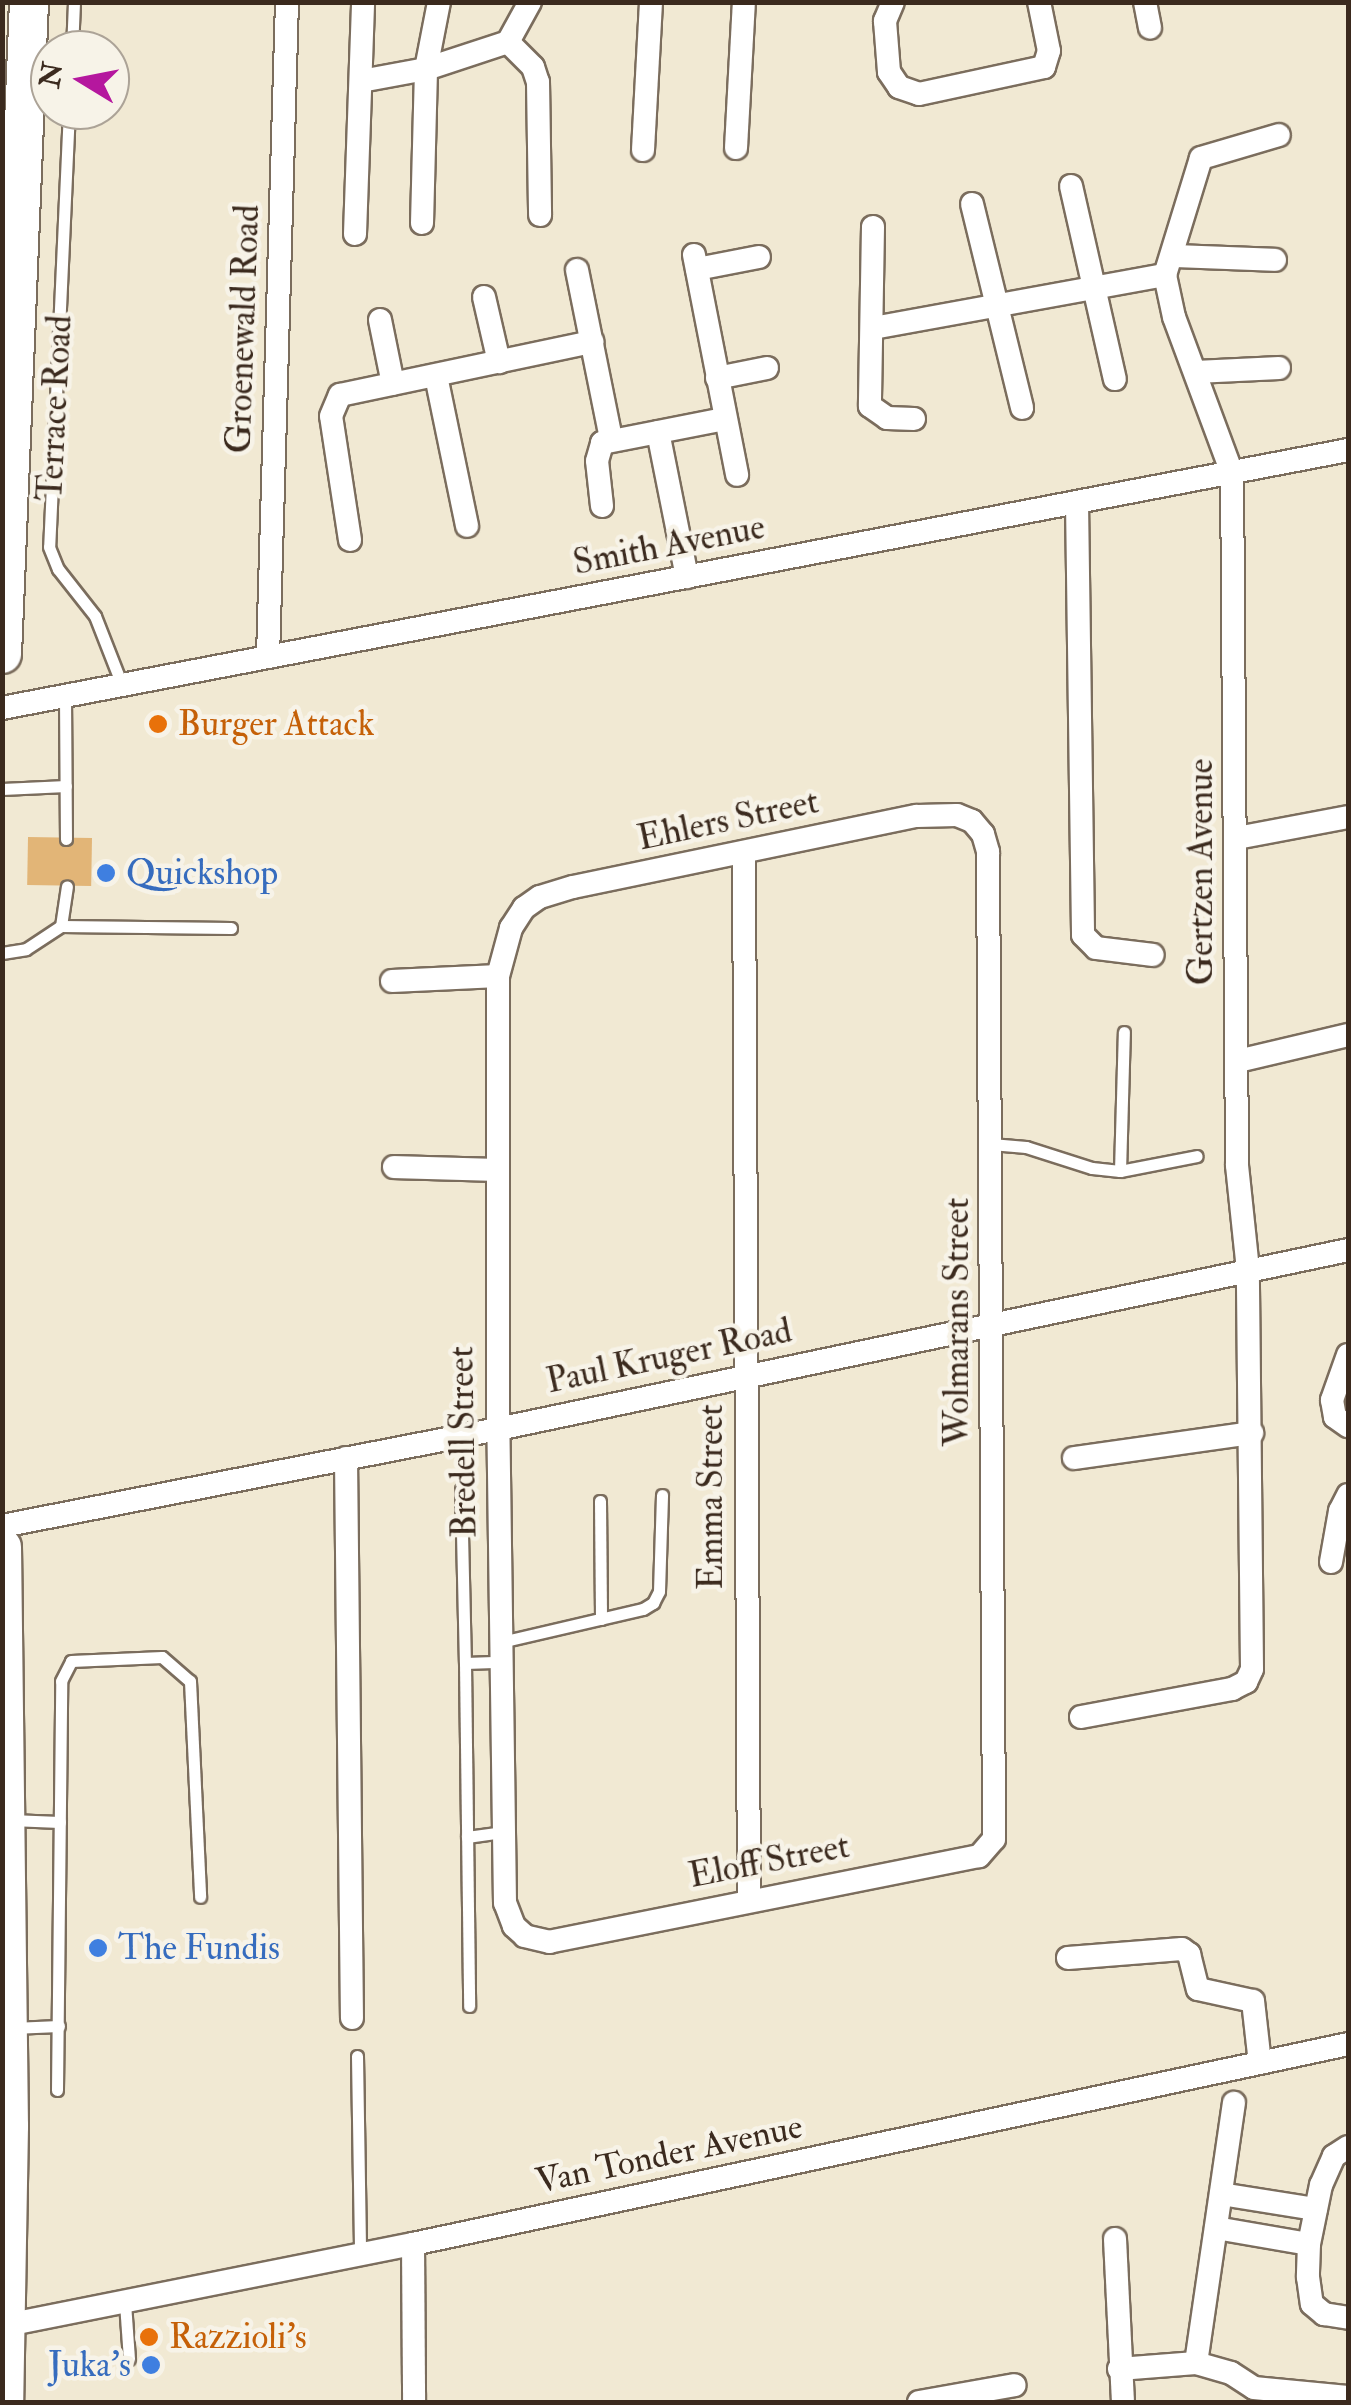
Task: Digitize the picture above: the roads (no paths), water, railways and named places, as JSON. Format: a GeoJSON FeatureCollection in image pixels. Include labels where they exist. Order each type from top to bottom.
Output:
{"type":"FeatureCollection","features":[{"type":"Feature","properties":{"kind":"main road","name":"Terrace Road"},"geometry":{"type":"LineString","coordinates":[[2,654],[29,2]]}},
{"type":"Feature","properties":{"kind":"main road"},"geometry":{"type":"LineString","coordinates":[[2,1547],[8,2028],[4,2402]]}},
{"type":"Feature","properties":{"kind":"street","name":"Groenewald Road"},"geometry":{"type":"LineString","coordinates":[[268,657],[288,2]]}},
{"type":"Feature","properties":{"kind":"street"},"geometry":{"type":"LineString","coordinates":[[355,234],[363,2]]}},
{"type":"Feature","properties":{"kind":"street"},"geometry":{"type":"LineString","coordinates":[[422,223],[426,69],[440,2]]}},
{"type":"Feature","properties":{"kind":"street"},"geometry":{"type":"LineString","coordinates":[[361,81],[426,69],[508,42],[530,2]]}},
{"type":"Feature","properties":{"kind":"street"},"geometry":{"type":"LineString","coordinates":[[642,150],[650,2]]}},
{"type":"Feature","properties":{"kind":"street"},"geometry":{"type":"LineString","coordinates":[[736,148],[744,2]]}},
{"type":"Feature","properties":{"kind":"street"},"geometry":{"type":"LineString","coordinates":[[893,2],[884,21],[889,72],[898,87],[919,94],[1044,67],[1049,51],[1038,2]]}},
{"type":"Feature","properties":{"kind":"street"},"geometry":{"type":"LineString","coordinates":[[1145,2],[1150,28]]}},
{"type":"Feature","properties":{"kind":"street"},"geometry":{"type":"LineString","coordinates":[[508,42],[534,67],[538,82],[540,215]]}},
{"type":"Feature","properties":{"kind":"street"},"geometry":{"type":"LineString","coordinates":[[1169,266],[1201,158],[1279,135]]}},
{"type":"Feature","properties":{"kind":"street"},"geometry":{"type":"LineString","coordinates":[[1070,186],[1115,379]]}},
{"type":"Feature","properties":{"kind":"street"},"geometry":{"type":"LineString","coordinates":[[972,204],[1022,408]]}},
{"type":"Feature","properties":{"kind":"street"},"geometry":{"type":"LineString","coordinates":[[873,227],[870,406],[887,418],[914,419]]}},
{"type":"Feature","properties":{"kind":"street"},"geometry":{"type":"LineString","coordinates":[[737,475],[695,262],[759,257]]}},
{"type":"Feature","properties":{"kind":"street"},"geometry":{"type":"LineString","coordinates":[[873,328],[1094,287],[1169,266],[1275,260]]}},
{"type":"Feature","properties":{"kind":"street","name":"Gertzen Avenue"},"geometry":{"type":"LineString","coordinates":[[1081,1717],[1232,1689],[1246,1682],[1254,1651],[1248,1270],[1238,1165],[1232,472],[1169,301],[1169,266]]}},
{"type":"Feature","properties":{"kind":"street"},"geometry":{"type":"LineString","coordinates":[[577,270],[611,438]]}},
{"type":"Feature","properties":{"kind":"street"},"geometry":{"type":"LineString","coordinates":[[484,298],[499,362]]}},
{"type":"Feature","properties":{"kind":"street"},"geometry":{"type":"LineString","coordinates":[[380,320],[393,384]]}},
{"type":"Feature","properties":{"kind":"street"},"geometry":{"type":"LineString","coordinates":[[350,540],[331,416],[335,400],[351,392],[592,342]]}},
{"type":"Feature","properties":{"kind":"street"},"geometry":{"type":"LineString","coordinates":[[717,378],[767,368]]}},
{"type":"Feature","properties":{"kind":"street"},"geometry":{"type":"LineString","coordinates":[[1196,372],[1279,368]]}},
{"type":"Feature","properties":{"kind":"street"},"geometry":{"type":"LineString","coordinates":[[436,376],[467,526]]}},
{"type":"Feature","properties":{"kind":"street"},"geometry":{"type":"LineString","coordinates":[[602,506],[598,453],[602,443],[611,438],[724,420]]}},
{"type":"Feature","properties":{"kind":"street"},"geometry":{"type":"LineString","coordinates":[[658,432],[687,577]]}},
{"type":"Feature","properties":{"kind":"street","name":"Smith Avenue"},"geometry":{"type":"LineString","coordinates":[[2,708],[1348,450]]}},
{"type":"Feature","properties":{"kind":"street"},"geometry":{"type":"LineString","coordinates":[[1077,502],[1083,935],[1096,948],[1153,954]]}},
{"type":"Feature","properties":{"kind":"street","name":"Ehlers Street"},"geometry":{"type":"LineString","coordinates":[[511,928],[524,908],[540,897],[917,816],[957,815],[972,820]]}},
{"type":"Feature","properties":{"kind":"street"},"geometry":{"type":"LineString","coordinates":[[1237,838],[1348,818]]}},
{"type":"Feature","properties":{"kind":"street","name":"Wolmarans Street"},"geometry":{"type":"LineString","coordinates":[[972,820],[983,834],[988,852],[995,1828]]}},
{"type":"Feature","properties":{"kind":"street","name":"Emma Street"},"geometry":{"type":"LineString","coordinates":[[744,852],[749,1900]]}},
{"type":"Feature","properties":{"kind":"street","name":"Bredell Street"},"geometry":{"type":"LineString","coordinates":[[511,928],[498,976],[496,1170],[504,1832],[508,1914],[514,1926],[538,1940]]}},
{"type":"Feature","properties":{"kind":"street"},"geometry":{"type":"LineString","coordinates":[[392,981],[498,976]]}},
{"type":"Feature","properties":{"kind":"street"},"geometry":{"type":"LineString","coordinates":[[1238,1060],[1348,1036]]}},
{"type":"Feature","properties":{"kind":"street"},"geometry":{"type":"LineString","coordinates":[[394,1167],[496,1170]]}},
{"type":"Feature","properties":{"kind":"street","name":"Paul Kruger Road"},"geometry":{"type":"LineString","coordinates":[[2,1526],[498,1430],[746,1374],[1348,1250]]}},
{"type":"Feature","properties":{"kind":"street"},"geometry":{"type":"LineString","coordinates":[[1348,1355],[1332,1412],[1348,1426]]}},
{"type":"Feature","properties":{"kind":"street"},"geometry":{"type":"LineString","coordinates":[[1074,1458],[1252,1433]]}},
{"type":"Feature","properties":{"kind":"street"},"geometry":{"type":"LineString","coordinates":[[346,1458],[352,2018]]}},
{"type":"Feature","properties":{"kind":"street"},"geometry":{"type":"LineString","coordinates":[[1331,1562],[1340,1511],[1348,1494]]}},
{"type":"Feature","properties":{"kind":"street","name":"Eloff Street"},"geometry":{"type":"LineString","coordinates":[[538,1940],[550,1942],[979,1856],[990,1848],[995,1828]]}},
{"type":"Feature","properties":{"kind":"street"},"geometry":{"type":"LineString","coordinates":[[1068,1958],[1182,1948],[1189,1954],[1198,1989],[1252,2001],[1260,2063]]}},
{"type":"Feature","properties":{"kind":"street","name":"Van Tonder Avenue"},"geometry":{"type":"LineString","coordinates":[[4,2326],[414,2244],[1348,2044]]}},
{"type":"Feature","properties":{"kind":"street"},"geometry":{"type":"LineString","coordinates":[[1196,2363],[1234,2103]]}},
{"type":"Feature","properties":{"kind":"street"},"geometry":{"type":"LineString","coordinates":[[1348,2147],[1338,2151],[1329,2165],[1309,2244],[1312,2304],[1324,2314],[1348,2318]]}},
{"type":"Feature","properties":{"kind":"street"},"geometry":{"type":"LineString","coordinates":[[1220,2194],[1316,2208]]}},
{"type":"Feature","properties":{"kind":"street"},"geometry":{"type":"LineString","coordinates":[[1216,2228],[1309,2244]]}},
{"type":"Feature","properties":{"kind":"street"},"geometry":{"type":"LineString","coordinates":[[1114,2239],[1122,2402]]}},
{"type":"Feature","properties":{"kind":"street"},"geometry":{"type":"LineString","coordinates":[[414,2244],[414,2402]]}},
{"type":"Feature","properties":{"kind":"street"},"geometry":{"type":"LineString","coordinates":[[1119,2370],[1196,2363],[1231,2373],[1248,2395],[1348,2396]]}},
{"type":"Feature","properties":{"kind":"street"},"geometry":{"type":"LineString","coordinates":[[918,2402],[1015,2384]]}},
{"type":"Feature","properties":{"kind":"lane"},"geometry":{"type":"LineString","coordinates":[[73,30],[74,2]]}},
{"type":"Feature","properties":{"kind":"lane","name":"Terrace Road"},"geometry":{"type":"LineString","coordinates":[[68,130],[48,547],[58,568],[95,616],[122,686]]}},
{"type":"Feature","properties":{"kind":"lane"},"geometry":{"type":"LineString","coordinates":[[64,696],[66,839]]}},
{"type":"Feature","properties":{"kind":"lane"},"geometry":{"type":"LineString","coordinates":[[2,789],[66,786]]}},
{"type":"Feature","properties":{"kind":"lane"},"geometry":{"type":"LineString","coordinates":[[61,926],[68,886]]}},
{"type":"Feature","properties":{"kind":"lane"},"geometry":{"type":"LineString","coordinates":[[2,953],[26,949],[61,926],[231,928]]}},
{"type":"Feature","properties":{"kind":"lane"},"geometry":{"type":"LineString","coordinates":[[1120,1171],[1124,1032]]}},
{"type":"Feature","properties":{"kind":"lane"},"geometry":{"type":"LineString","coordinates":[[991,1144],[1026,1148],[1092,1168],[1120,1171],[1197,1156]]}},
{"type":"Feature","properties":{"kind":"lane"},"geometry":{"type":"LineString","coordinates":[[461,1489],[468,2006]]}},
{"type":"Feature","properties":{"kind":"lane"},"geometry":{"type":"LineString","coordinates":[[465,1663],[601,1619],[643,1610],[659,1591],[662,1495]]}},
{"type":"Feature","properties":{"kind":"lane"},"geometry":{"type":"LineString","coordinates":[[600,1501],[601,1619]]}},
{"type":"Feature","properties":{"kind":"lane"},"geometry":{"type":"LineString","coordinates":[[58,2090],[61,1681],[71,1660],[162,1657],[178,1666],[190,1681],[200,1898]]}},
{"type":"Feature","properties":{"kind":"lane"},"geometry":{"type":"LineString","coordinates":[[6,1820],[60,1822]]}},
{"type":"Feature","properties":{"kind":"lane"},"geometry":{"type":"LineString","coordinates":[[467,1837],[504,1832]]}},
{"type":"Feature","properties":{"kind":"lane"},"geometry":{"type":"LineString","coordinates":[[8,2028],[59,2026]]}},
{"type":"Feature","properties":{"kind":"lane"},"geometry":{"type":"LineString","coordinates":[[357,2056],[360,2255]]}},
{"type":"Feature","properties":{"kind":"lane"},"geometry":{"type":"LineString","coordinates":[[124,2303],[128,2359]]}},
{"type":"Feature","properties":{"kind":"place","name":"Burger Attack"},"geometry":{"type":"Point","coordinates":[158,724]}},
{"type":"Feature","properties":{"kind":"place","name":"Quickshop"},"geometry":{"type":"Point","coordinates":[106,873]}},
{"type":"Feature","properties":{"kind":"place","name":"The Fundis"},"geometry":{"type":"Point","coordinates":[98,1948]}},
{"type":"Feature","properties":{"kind":"place","name":"Razzioli's"},"geometry":{"type":"Point","coordinates":[149,2337]}},
{"type":"Feature","properties":{"kind":"place","name":"Juka's"},"geometry":{"type":"Point","coordinates":[151,2365]}}]}
